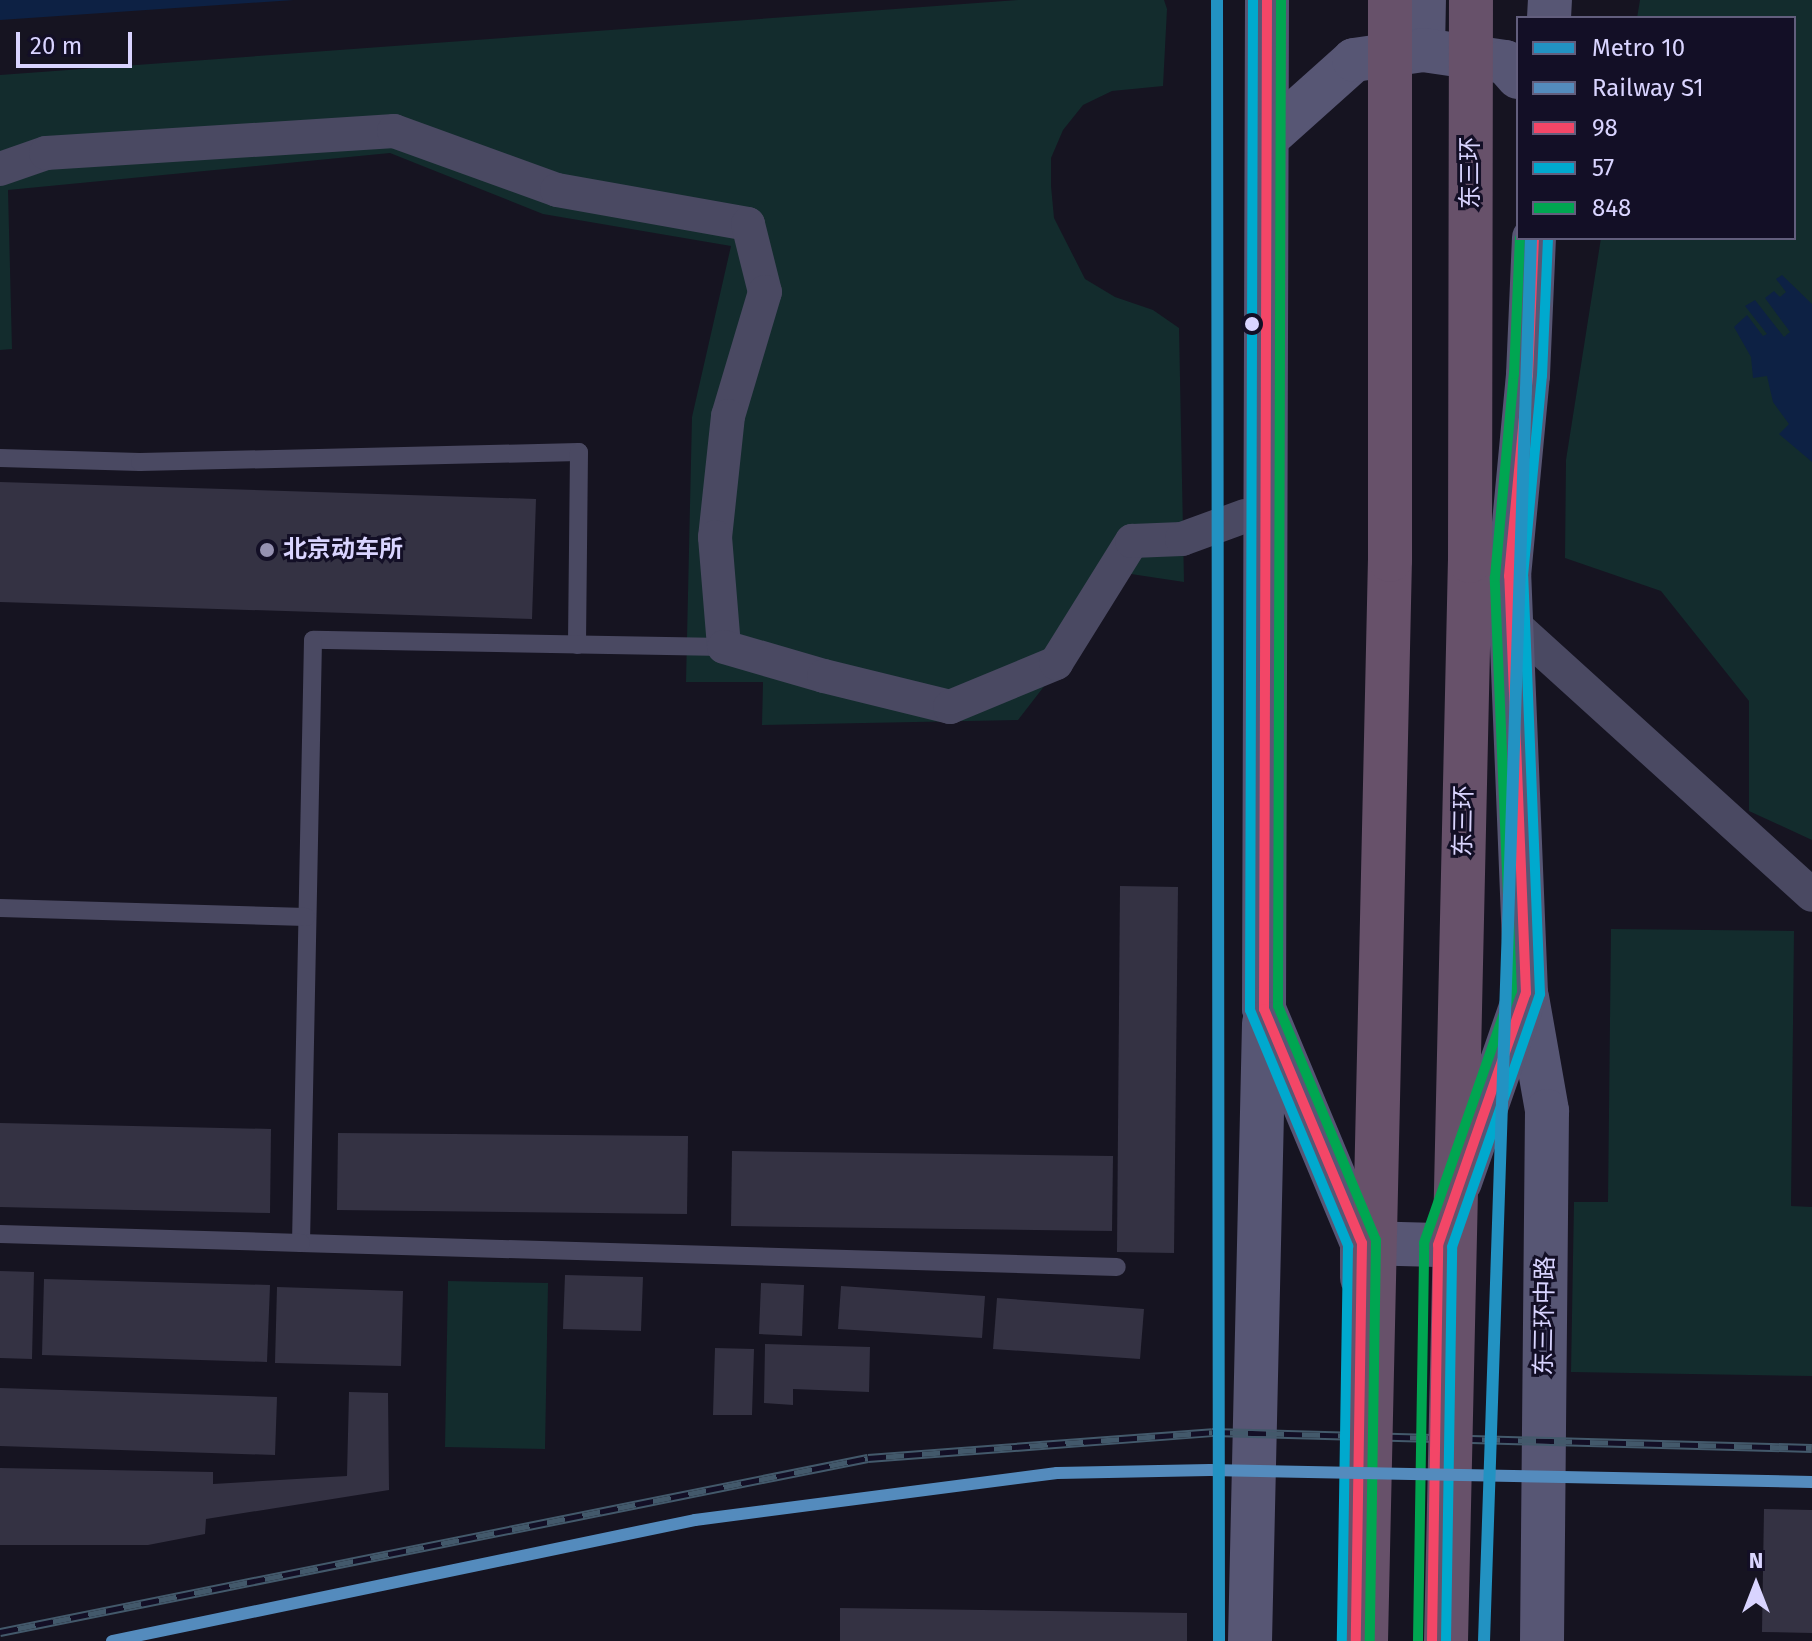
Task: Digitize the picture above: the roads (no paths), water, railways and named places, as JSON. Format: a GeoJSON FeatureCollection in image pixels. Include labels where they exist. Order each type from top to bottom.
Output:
{"type":"FeatureCollection","features":[{"type":"Feature","properties":{"kind":"highway","name":"东三环"},"geometry":{"type":"LineString","coordinates":[[1446,1641],[1470,561],[1471,0]]}},
{"type":"Feature","properties":{"kind":"highway"},"geometry":{"type":"LineString","coordinates":[[1366,1641],[1390,560],[1413,2]]}},
{"type":"Feature","properties":{"kind":"street"},"geometry":{"type":"LineString","coordinates":[[1413,2],[1423,50]]}},
{"type":"Feature","properties":{"kind":"street"},"geometry":{"type":"LineString","coordinates":[[1250,1641],[1264,1009],[1267,4]]}},
{"type":"Feature","properties":{"kind":"street"},"geometry":{"type":"LineString","coordinates":[[1268,137],[1354,60],[1423,50],[1505,62],[1516,75]]}},
{"type":"Feature","properties":{"kind":"street"},"geometry":{"type":"LineString","coordinates":[[0,169],[46,153],[394,131],[557,190],[748,224],[765,292],[728,416],[715,537],[724,647],[950,707],[1056,663],[1132,541],[1182,539],[1245,516]]}},
{"type":"Feature","properties":{"kind":"street","name":"东三环中路"},"geometry":{"type":"LineString","coordinates":[[1534,240],[1528,375],[1509,576],[1526,993],[1547,1111],[1542,1641]]}},
{"type":"Feature","properties":{"kind":"street"},"geometry":{"type":"LineString","coordinates":[[1511,622],[1812,895]]}},
{"type":"Feature","properties":{"kind":"street","name":"东三环中路"},"geometry":{"type":"LineString","coordinates":[[1432,1641],[1438,1245],[1526,993]]}},
{"type":"Feature","properties":{"kind":"street"},"geometry":{"type":"LineString","coordinates":[[1264,1009],[1362,1243],[1356,1641]]}},
{"type":"Feature","properties":{"kind":"street"},"geometry":{"type":"LineString","coordinates":[[1362,1243],[1438,1245]]}},
{"type":"Feature","properties":{"kind":"lane"},"geometry":{"type":"LineString","coordinates":[[0,458],[140,462],[579,452],[577,645]]}},
{"type":"Feature","properties":{"kind":"lane"},"geometry":{"type":"LineString","coordinates":[[301,1243],[313,640],[724,647]]}},
{"type":"Feature","properties":{"kind":"lane"},"geometry":{"type":"LineString","coordinates":[[0,908],[306,917]]}},
{"type":"Feature","properties":{"kind":"lane"},"geometry":{"type":"LineString","coordinates":[[0,1234],[1117,1267]]}},
{"type":"Feature","properties":{"kind":"water"},"geometry":{"type":"Polygon","coordinates":[[[0,0],[294,0],[0,20],[0,0]]]}},
{"type":"Feature","properties":{"kind":"water"},"geometry":{"type":"Polygon","coordinates":[[[1782,275],[1812,304],[1812,462],[1779,434],[1789,424],[1773,402],[1767,376],[1753,378],[1751,357],[1734,327],[1747,315],[1763,336],[1767,334],[1745,306],[1755,300],[1784,337],[1790,332],[1765,298],[1774,291],[1780,297],[1786,292],[1776,279],[1782,275]]]}},
{"type":"Feature","properties":{"kind":"railway"},"geometry":{"type":"LineString","coordinates":[[0,1632],[868,1458],[1212,1432],[1812,1448]]}},
{"type":"Feature","properties":{"kind":"metro line","name":"10"},"geometry":{"type":"LineString","coordinates":[[1217,0],[1219,1641]]}},
{"type":"Feature","properties":{"kind":"metro line","name":"10"},"geometry":{"type":"LineString","coordinates":[[1484,1641],[1531,240]]}},
{"type":"Feature","properties":{"kind":"rail line","name":"S1"},"geometry":{"type":"LineString","coordinates":[[112,1641],[695,1520],[1057,1473],[1210,1470],[1812,1482]]}},
{"type":"Feature","properties":{"kind":"place","name":"北京动车所"},"geometry":{"type":"Point","coordinates":[267,550]}}]}
